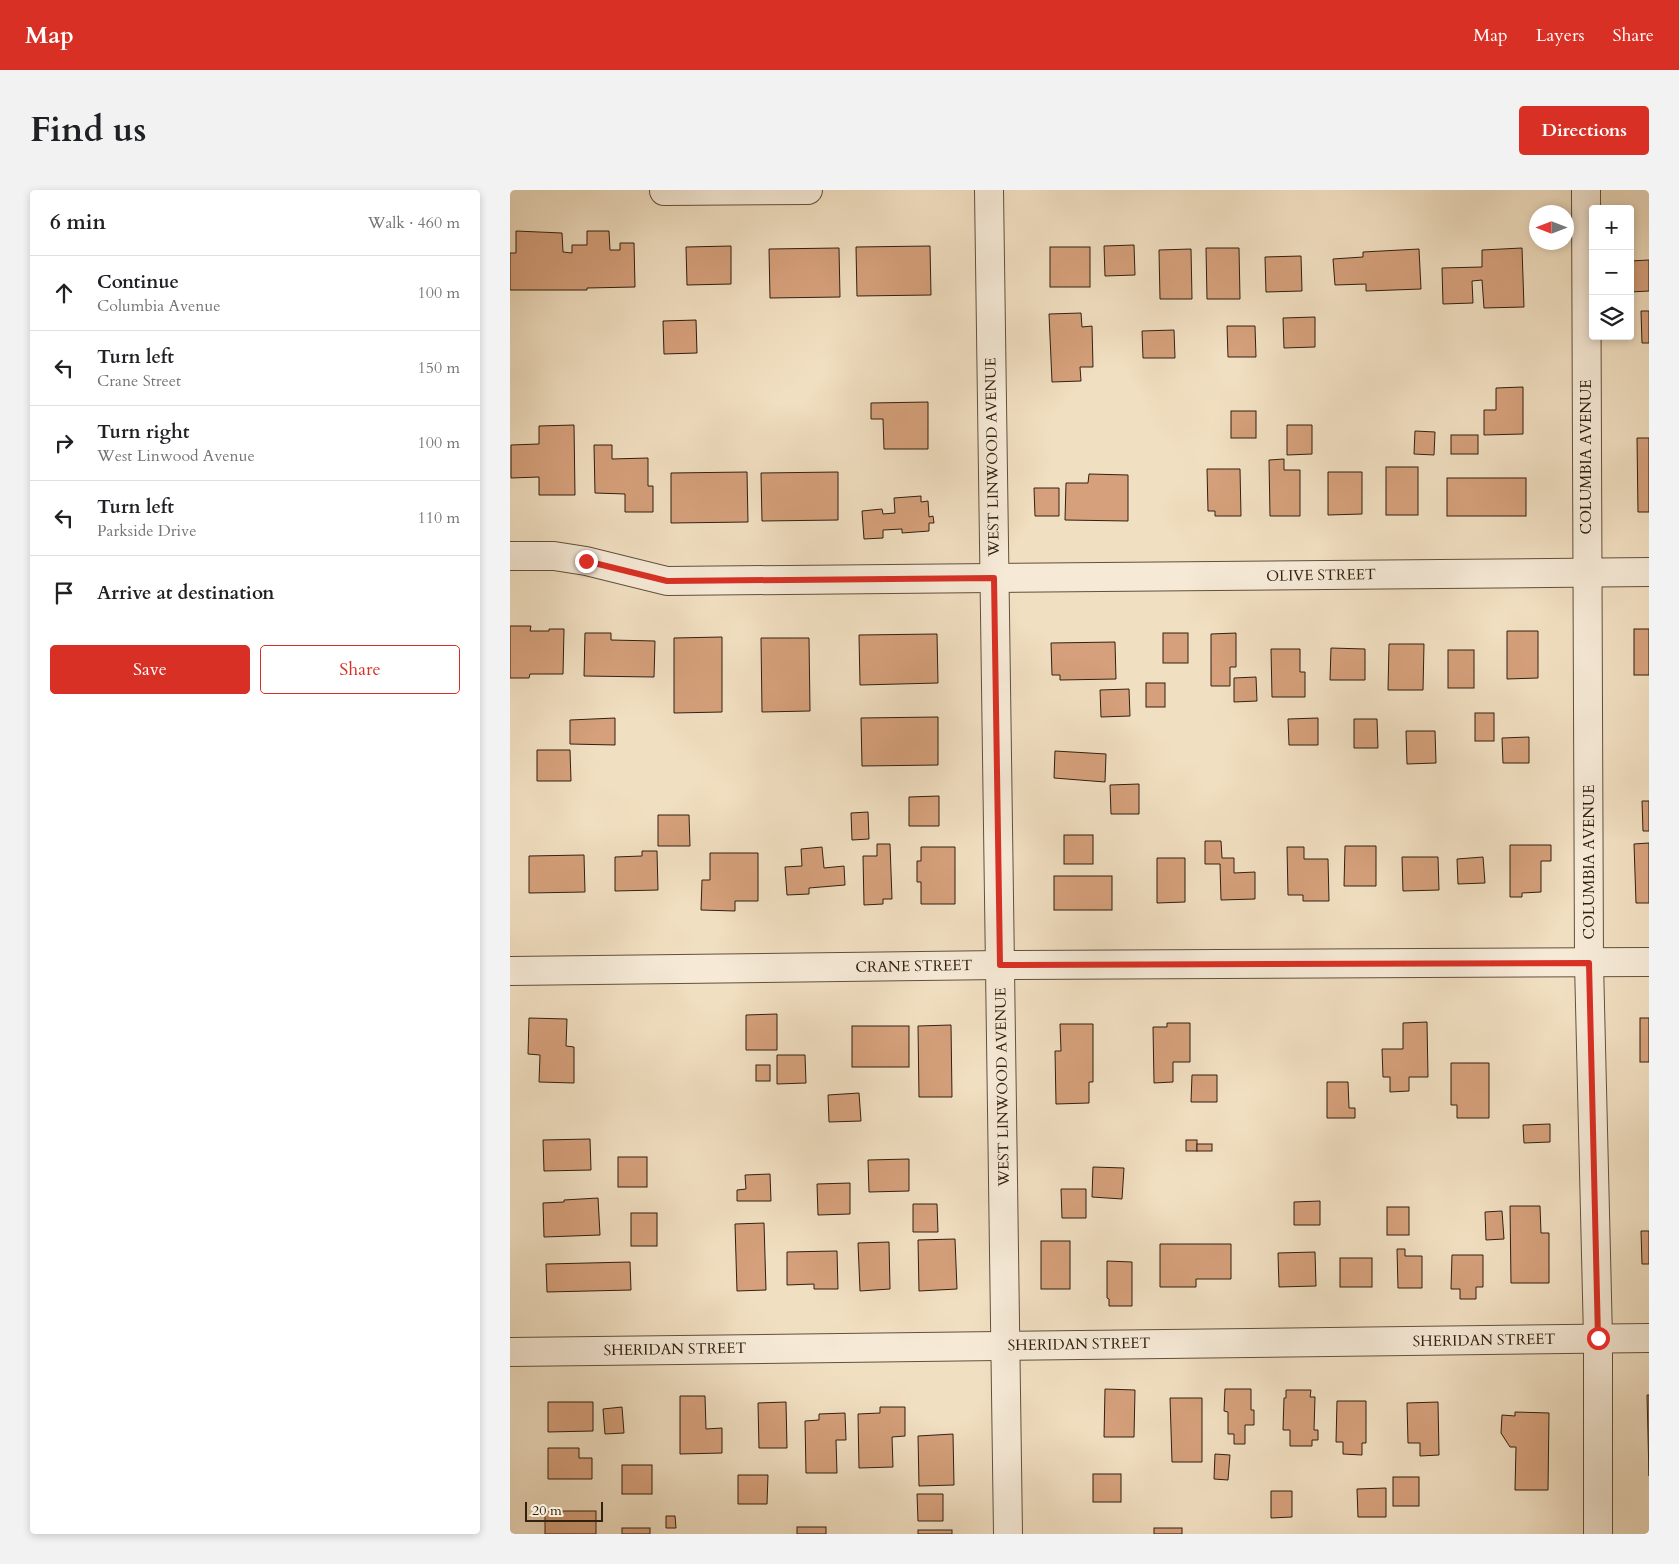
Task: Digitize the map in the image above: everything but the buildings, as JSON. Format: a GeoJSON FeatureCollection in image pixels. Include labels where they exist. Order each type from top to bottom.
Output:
{"type":"FeatureCollection","features":[{"type":"Feature","properties":{"kind":"street"},"geometry":{"type":"LineString","coordinates":[[664,191],[808,190]]}},
{"type":"Feature","properties":{"kind":"street","name":"WEST LINWOOD AVENUE"},"geometry":{"type":"LineString","coordinates":[[989,190],[1008,1534]]}},
{"type":"Feature","properties":{"kind":"street","name":"COLUMBIA AVENUE"},"geometry":{"type":"LineString","coordinates":[[1586,190],[1589,963],[1598,1338],[1598,1534]]}},
{"type":"Feature","properties":{"kind":"street","name":"OLIVE STREET"},"geometry":{"type":"LineString","coordinates":[[510,556],[554,556],[586,561],[667,581],[1649,572]]}},
{"type":"Feature","properties":{"kind":"street","name":"CRANE STREET"},"geometry":{"type":"LineString","coordinates":[[510,971],[1000,965],[1649,962]]}},
{"type":"Feature","properties":{"kind":"street","name":"SHERIDAN STREET"},"geometry":{"type":"LineString","coordinates":[[510,1352],[1649,1338]]}},
{"type":"Feature","properties":{"kind":"route"},"geometry":{"type":"LineString","coordinates":[[586,561],[667,581],[994,578],[1000,965],[1589,963],[1598,1338]]}}]}
